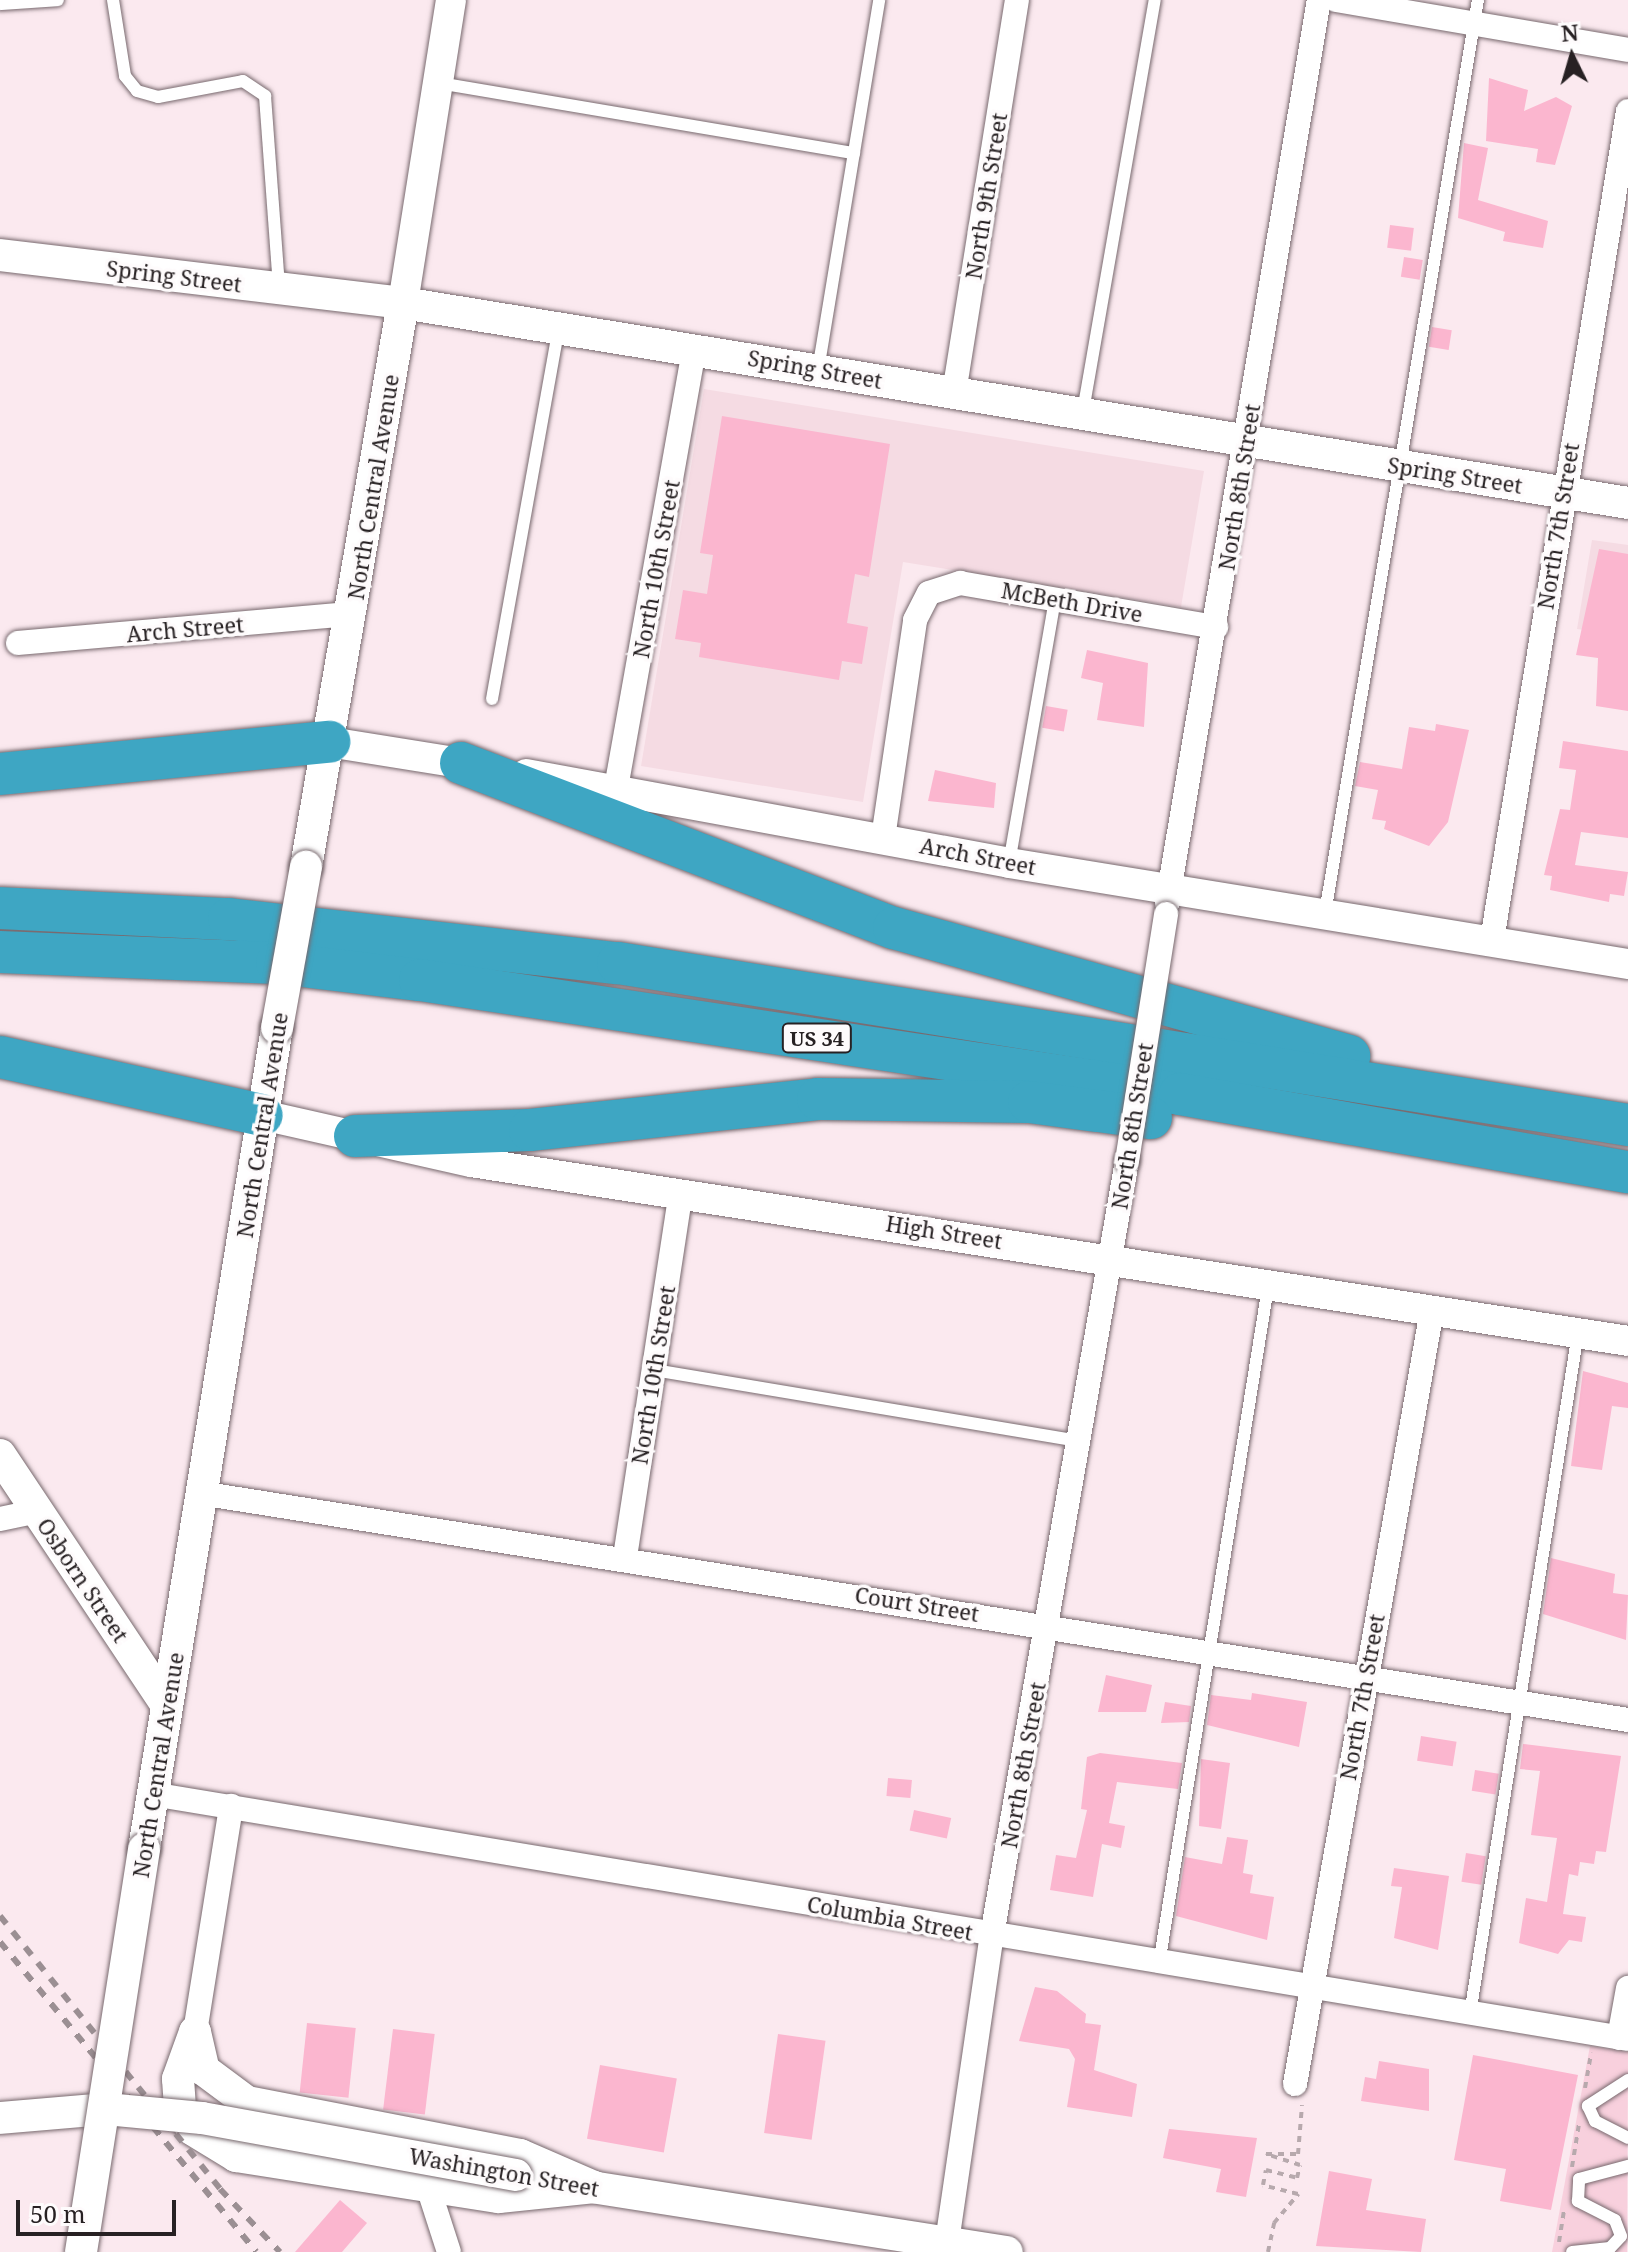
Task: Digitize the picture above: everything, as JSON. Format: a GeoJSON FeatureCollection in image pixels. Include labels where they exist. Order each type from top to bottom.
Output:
{"type":"FeatureCollection","features":[{"type":"Feature","properties":{"kind":"highway"},"geometry":{"type":"LineString","coordinates":[[0,774],[329,742]]}},
{"type":"Feature","properties":{"kind":"highway"},"geometry":{"type":"LineString","coordinates":[[461,763],[894,928],[1550,1113]]}},
{"type":"Feature","properties":{"kind":"highway","name":"US 34"},"geometry":{"type":"LineString","coordinates":[[0,908],[229,919],[618,963],[1628,1125]]}},
{"type":"Feature","properties":{"kind":"highway","name":"US 34"},"geometry":{"type":"LineString","coordinates":[[0,952],[277,963],[420,980],[1180,1094],[1613,1169]]}},
{"type":"Feature","properties":{"kind":"highway"},"geometry":{"type":"LineString","coordinates":[[4,1058],[262,1115]]}},
{"type":"Feature","properties":{"kind":"highway"},"geometry":{"type":"LineString","coordinates":[[355,1136],[530,1130],[818,1099],[928,1098],[1029,1102],[1613,1169]]}},
{"type":"Feature","properties":{"kind":"main road","name":"Spring Street"},"geometry":{"type":"LineString","coordinates":[[0,255],[403,303],[1628,503]]}},
{"type":"Feature","properties":{"kind":"main road","name":"North Central Avenue"},"geometry":{"type":"LineString","coordinates":[[81,2252],[106,2109],[166,1704],[206,1494],[262,1115],[352,614],[403,303]]}},
{"type":"Feature","properties":{"kind":"main road","name":"Osborn Street"},"geometry":{"type":"LineString","coordinates":[[0,1455],[166,1704]]}},
{"type":"Feature","properties":{"kind":"main road"},"geometry":{"type":"LineString","coordinates":[[195,2032],[178,2079],[180,2108],[216,2147],[263,2162],[499,2197],[594,2187]]}},
{"type":"Feature","properties":{"kind":"main road"},"geometry":{"type":"LineString","coordinates":[[195,2032],[204,2070],[247,2102],[520,2155],[594,2187]]}},
{"type":"Feature","properties":{"kind":"main road","name":"Washington Street"},"geometry":{"type":"LineString","coordinates":[[0,2118],[106,2109],[202,2118],[516,2175],[946,2247],[1007,2252]]}},
{"type":"Feature","properties":{"kind":"street","name":"North Central Avenue"},"geometry":{"type":"LineString","coordinates":[[403,303],[451,0]]}},
{"type":"Feature","properties":{"kind":"street","name":"North 9th Street"},"geometry":{"type":"LineString","coordinates":[[954,393],[1017,0]]}},
{"type":"Feature","properties":{"kind":"street","name":"North 8th Street"},"geometry":{"type":"LineString","coordinates":[[946,2247],[992,1935],[1049,1626],[1319,0]]}},
{"type":"Feature","properties":{"kind":"street"},"geometry":{"type":"LineString","coordinates":[[1336,0],[1476,12],[1628,50]]}},
{"type":"Feature","properties":{"kind":"street","name":"North 7th Street"},"geometry":{"type":"LineString","coordinates":[[1492,940],[1563,492],[1628,111]]}},
{"type":"Feature","properties":{"kind":"street","name":"North 10th Street"},"geometry":{"type":"LineString","coordinates":[[616,788],[694,349]]}},
{"type":"Feature","properties":{"kind":"street","name":"McBeth Drive"},"geometry":{"type":"LineString","coordinates":[[883,838],[915,620],[929,593],[960,583],[1216,627]]}},
{"type":"Feature","properties":{"kind":"street","name":"Arch Street"},"geometry":{"type":"LineString","coordinates":[[18,643],[352,614]]}},
{"type":"Feature","properties":{"kind":"street","name":"Arch Street"},"geometry":{"type":"LineString","coordinates":[[329,742],[616,788],[883,838],[1009,863],[1167,901],[1325,913],[1628,964]]}},
{"type":"Feature","properties":{"kind":"street","name":"High Street"},"geometry":{"type":"LineString","coordinates":[[262,1115],[355,1136],[681,1192],[1628,1341]]}},
{"type":"Feature","properties":{"kind":"street","name":"North 10th Street"},"geometry":{"type":"LineString","coordinates":[[625,1557],[681,1192]]}},
{"type":"Feature","properties":{"kind":"street","name":"North 7th Street"},"geometry":{"type":"LineString","coordinates":[[1295,2084],[1432,1310]]}},
{"type":"Feature","properties":{"kind":"street","name":"Court Street"},"geometry":{"type":"LineString","coordinates":[[206,1494],[625,1557],[1628,1720]]}},
{"type":"Feature","properties":{"kind":"street"},"geometry":{"type":"LineString","coordinates":[[0,1519],[38,1511]]}},
{"type":"Feature","properties":{"kind":"street","name":"Columbia Street"},"geometry":{"type":"LineString","coordinates":[[152,1794],[1623,2039]]}},
{"type":"Feature","properties":{"kind":"street"},"geometry":{"type":"LineString","coordinates":[[195,2032],[231,1806]]}},
{"type":"Feature","properties":{"kind":"street"},"geometry":{"type":"LineString","coordinates":[[1623,2039],[1628,1988]]}},
{"type":"Feature","properties":{"kind":"street"},"geometry":{"type":"LineString","coordinates":[[428,2187],[449,2252]]}},
{"type":"Feature","properties":{"kind":"lane"},"geometry":{"type":"LineString","coordinates":[[0,4],[58,0]]}},
{"type":"Feature","properties":{"kind":"lane"},"geometry":{"type":"LineString","coordinates":[[113,0],[125,76],[137,91],[158,97],[243,81],[265,96],[280,289]]}},
{"type":"Feature","properties":{"kind":"lane"},"geometry":{"type":"LineString","coordinates":[[818,370],[879,0]]}},
{"type":"Feature","properties":{"kind":"lane"},"geometry":{"type":"LineString","coordinates":[[1082,414],[1155,0]]}},
{"type":"Feature","properties":{"kind":"lane"},"geometry":{"type":"LineString","coordinates":[[1325,913],[1476,12]]}},
{"type":"Feature","properties":{"kind":"lane"},"geometry":{"type":"LineString","coordinates":[[438,83],[854,153]]}},
{"type":"Feature","properties":{"kind":"lane"},"geometry":{"type":"LineString","coordinates":[[492,699],[559,328]]}},
{"type":"Feature","properties":{"kind":"lane"},"geometry":{"type":"LineString","coordinates":[[1009,863],[1055,599]]}},
{"type":"Feature","properties":{"kind":"lane"},"geometry":{"type":"LineString","coordinates":[[1159,1964],[1268,1284]]}},
{"type":"Feature","properties":{"kind":"lane"},"geometry":{"type":"LineString","coordinates":[[1470,2014],[1578,1333]]}},
{"type":"Feature","properties":{"kind":"lane"},"geometry":{"type":"LineString","coordinates":[[654,1370],[1080,1441]]}},
{"type":"Feature","properties":{"kind":"lane"},"geometry":{"type":"LineString","coordinates":[[1628,2080],[1588,2106],[1595,2121],[1628,2138]]}},
{"type":"Feature","properties":{"kind":"lane"},"geometry":{"type":"LineString","coordinates":[[1572,2252],[1610,2248],[1621,2236],[1615,2220],[1578,2201],[1579,2179],[1628,2166]]}},
{"type":"Feature","properties":{"kind":"path"},"geometry":{"type":"LineString","coordinates":[[1584,2096],[1594,2034]]}},
{"type":"Feature","properties":{"kind":"path"},"geometry":{"type":"LineString","coordinates":[[1268,2252],[1274,2223],[1298,2194],[1263,2185],[1266,2170],[1297,2178],[1300,2165],[1266,2154],[1298,2154],[1305,2115],[1295,2084]]}},
{"type":"Feature","properties":{"kind":"path"},"geometry":{"type":"LineString","coordinates":[[1571,2174],[1581,2112]]}},
{"type":"Feature","properties":{"kind":"path"},"geometry":{"type":"LineString","coordinates":[[1558,2252],[1565,2205]]}},
{"type":"Feature","properties":{"kind":"shaded area"},"geometry":{"type":"Polygon","coordinates":[[[704,389],[1204,471],[1181,607],[903,562],[863,802],[641,766],[704,389]]]}},
{"type":"Feature","properties":{"kind":"shaded area"},"geometry":{"type":"Polygon","coordinates":[[[1592,540],[1628,545],[1628,636],[1577,629],[1592,540]]]}},
{"type":"Feature","properties":{"kind":"shaded area"},"geometry":{"type":"Polygon","coordinates":[[[1590,2046],[1628,2052],[1627,2252],[1552,2252],[1590,2046]]]}},
{"type":"Feature","properties":{"kind":"building"},"geometry":{"type":"Polygon","coordinates":[[[1489,78],[1528,90],[1524,111],[1556,97],[1572,106],[1555,165],[1536,162],[1538,149],[1486,141],[1489,78]]]}},
{"type":"Feature","properties":{"kind":"building"},"geometry":{"type":"Polygon","coordinates":[[[1464,143],[1488,148],[1478,200],[1548,221],[1543,248],[1503,241],[1505,232],[1458,218],[1464,143]]]}},
{"type":"Feature","properties":{"kind":"building"},"geometry":{"type":"Polygon","coordinates":[[[1390,225],[1414,228],[1411,251],[1387,248],[1390,225]]]}},
{"type":"Feature","properties":{"kind":"building"},"geometry":{"type":"Polygon","coordinates":[[[1404,257],[1423,260],[1420,280],[1401,277],[1404,257]]]}},
{"type":"Feature","properties":{"kind":"building"},"geometry":{"type":"Polygon","coordinates":[[[1432,327],[1452,330],[1449,350],[1429,347],[1432,327]]]}},
{"type":"Feature","properties":{"kind":"building"},"geometry":{"type":"Polygon","coordinates":[[[722,416],[890,444],[869,577],[855,574],[847,623],[868,627],[862,664],[842,661],[839,680],[699,657],[701,643],[675,639],[683,590],[707,594],[713,555],[700,553],[722,416]]]}},
{"type":"Feature","properties":{"kind":"building"},"geometry":{"type":"Polygon","coordinates":[[[1599,549],[1628,554],[1628,711],[1596,706],[1598,658],[1576,655],[1599,549]]]}},
{"type":"Feature","properties":{"kind":"building"},"geometry":{"type":"Polygon","coordinates":[[[1087,650],[1148,663],[1144,727],[1097,720],[1103,683],[1081,678],[1087,650]]]}},
{"type":"Feature","properties":{"kind":"building"},"geometry":{"type":"Polygon","coordinates":[[[1046,706],[1068,710],[1064,731],[1042,728],[1046,706]]]}},
{"type":"Feature","properties":{"kind":"building"},"geometry":{"type":"Polygon","coordinates":[[[1436,724],[1469,730],[1448,822],[1429,846],[1384,829],[1386,821],[1372,819],[1378,790],[1355,786],[1360,762],[1402,769],[1409,727],[1435,731],[1436,724]]]}},
{"type":"Feature","properties":{"kind":"building"},"geometry":{"type":"Polygon","coordinates":[[[1563,741],[1628,751],[1628,838],[1581,832],[1575,865],[1628,872],[1624,896],[1610,894],[1609,902],[1550,890],[1552,876],[1544,875],[1560,809],[1570,810],[1576,770],[1559,768],[1563,741]]]}},
{"type":"Feature","properties":{"kind":"building"},"geometry":{"type":"Polygon","coordinates":[[[935,770],[996,783],[994,808],[928,801],[935,770]]]}},
{"type":"Feature","properties":{"kind":"building"},"geometry":{"type":"Polygon","coordinates":[[[1583,1371],[1628,1383],[1628,1408],[1612,1406],[1602,1470],[1571,1466],[1583,1371]]]}},
{"type":"Feature","properties":{"kind":"building"},"geometry":{"type":"Polygon","coordinates":[[[1551,1558],[1615,1574],[1613,1593],[1628,1595],[1626,1640],[1543,1614],[1551,1558]]]}},
{"type":"Feature","properties":{"kind":"building"},"geometry":{"type":"Polygon","coordinates":[[[1106,1675],[1152,1685],[1146,1712],[1098,1712],[1106,1675]]]}},
{"type":"Feature","properties":{"kind":"building"},"geometry":{"type":"Polygon","coordinates":[[[1252,1693],[1307,1702],[1299,1747],[1207,1725],[1211,1695],[1251,1700],[1252,1693]]]}},
{"type":"Feature","properties":{"kind":"building"},"geometry":{"type":"Polygon","coordinates":[[[1165,1702],[1191,1706],[1189,1722],[1161,1723],[1165,1702]]]}},
{"type":"Feature","properties":{"kind":"building"},"geometry":{"type":"Polygon","coordinates":[[[1421,1736],[1457,1742],[1453,1766],[1417,1761],[1421,1736]]]}},
{"type":"Feature","properties":{"kind":"building"},"geometry":{"type":"Polygon","coordinates":[[[1523,1744],[1621,1756],[1606,1852],[1596,1851],[1594,1864],[1580,1862],[1578,1876],[1569,1874],[1563,1914],[1586,1917],[1582,1942],[1569,1940],[1558,1954],[1519,1943],[1526,1898],[1547,1902],[1557,1838],[1531,1835],[1540,1771],[1520,1769],[1523,1744]]]}},
{"type":"Feature","properties":{"kind":"building"},"geometry":{"type":"Polygon","coordinates":[[[1100,1753],[1182,1763],[1178,1789],[1117,1782],[1109,1823],[1125,1826],[1121,1848],[1102,1844],[1093,1897],[1050,1890],[1056,1855],[1076,1858],[1087,1810],[1081,1809],[1087,1757],[1100,1753]]]}},
{"type":"Feature","properties":{"kind":"building"},"geometry":{"type":"Polygon","coordinates":[[[1201,1759],[1230,1763],[1221,1829],[1199,1826],[1201,1759]]]}},
{"type":"Feature","properties":{"kind":"building"},"geometry":{"type":"Polygon","coordinates":[[[1475,1770],[1499,1774],[1495,1794],[1472,1791],[1475,1770]]]}},
{"type":"Feature","properties":{"kind":"building"},"geometry":{"type":"Polygon","coordinates":[[[888,1778],[912,1780],[910,1798],[886,1796],[888,1778]]]}},
{"type":"Feature","properties":{"kind":"building"},"geometry":{"type":"Polygon","coordinates":[[[914,1810],[951,1818],[947,1838],[910,1831],[914,1810]]]}},
{"type":"Feature","properties":{"kind":"building"},"geometry":{"type":"Polygon","coordinates":[[[1227,1837],[1248,1840],[1243,1873],[1253,1875],[1250,1893],[1274,1897],[1267,1940],[1176,1916],[1185,1857],[1222,1864],[1227,1837]]]}},
{"type":"Feature","properties":{"kind":"building"},"geometry":{"type":"Polygon","coordinates":[[[1466,1853],[1486,1856],[1481,1885],[1461,1882],[1466,1853]]]}},
{"type":"Feature","properties":{"kind":"building"},"geometry":{"type":"Polygon","coordinates":[[[1394,1868],[1449,1876],[1438,1950],[1394,1938],[1402,1887],[1391,1886],[1394,1868]]]}},
{"type":"Feature","properties":{"kind":"building"},"geometry":{"type":"Polygon","coordinates":[[[1035,1987],[1057,1991],[1086,2014],[1085,2023],[1101,2025],[1094,2070],[1137,2084],[1132,2117],[1067,2107],[1075,2059],[1069,2049],[1019,2041],[1035,1987]]]}},
{"type":"Feature","properties":{"kind":"building"},"geometry":{"type":"Polygon","coordinates":[[[307,2023],[356,2028],[348,2098],[300,2093],[307,2023]]]}},
{"type":"Feature","properties":{"kind":"building"},"geometry":{"type":"Polygon","coordinates":[[[393,2029],[435,2034],[425,2115],[383,2109],[393,2029]]]}},
{"type":"Feature","properties":{"kind":"building"},"geometry":{"type":"Polygon","coordinates":[[[778,2034],[826,2041],[812,2140],[764,2133],[778,2034]]]}},
{"type":"Feature","properties":{"kind":"building"},"geometry":{"type":"Polygon","coordinates":[[[1473,2055],[1578,2075],[1551,2210],[1500,2201],[1506,2169],[1454,2160],[1473,2055]]]}},
{"type":"Feature","properties":{"kind":"building"},"geometry":{"type":"Polygon","coordinates":[[[1379,2061],[1429,2069],[1429,2111],[1361,2101],[1365,2077],[1376,2079],[1379,2061]]]}},
{"type":"Feature","properties":{"kind":"building"},"geometry":{"type":"Polygon","coordinates":[[[600,2065],[677,2079],[664,2152],[587,2139],[600,2065]]]}},
{"type":"Feature","properties":{"kind":"building"},"geometry":{"type":"Polygon","coordinates":[[[1169,2129],[1257,2138],[1246,2197],[1216,2192],[1221,2169],[1163,2158],[1169,2129]]]}},
{"type":"Feature","properties":{"kind":"building"},"geometry":{"type":"Polygon","coordinates":[[[1329,2171],[1372,2179],[1366,2210],[1426,2219],[1421,2252],[1316,2246],[1329,2171]]]}},
{"type":"Feature","properties":{"kind":"building"},"geometry":{"type":"Polygon","coordinates":[[[340,2200],[367,2223],[342,2252],[295,2252],[340,2200]]]}},
{"type":"Feature","properties":{"kind":"railway"},"geometry":{"type":"LineString","coordinates":[[0,1916],[220,2189],[280,2252]]}},
{"type":"Feature","properties":{"kind":"railway"},"geometry":{"type":"LineString","coordinates":[[0,1942],[256,2252]]}}]}
